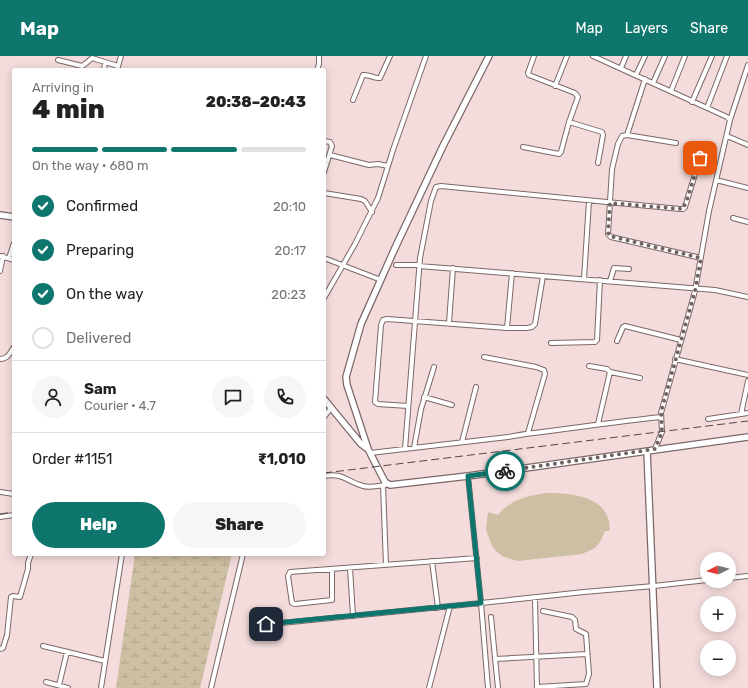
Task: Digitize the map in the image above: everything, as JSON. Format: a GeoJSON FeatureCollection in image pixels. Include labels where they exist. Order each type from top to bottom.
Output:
{"type":"FeatureCollection","features":[{"type":"Feature","properties":{"kind":"main road"},"geometry":{"type":"LineString","coordinates":[[489,56],[442,146],[361,324],[346,377],[347,385],[369,451],[386,485],[468,476],[647,450],[748,438]]}},
{"type":"Feature","properties":{"kind":"main road"},"geometry":{"type":"LineString","coordinates":[[0,215],[12,217]]}},
{"type":"Feature","properties":{"kind":"main road"},"geometry":{"type":"LineString","coordinates":[[326,401],[361,444],[369,451]]}},
{"type":"Feature","properties":{"kind":"main road"},"geometry":{"type":"LineString","coordinates":[[647,450],[654,586],[657,688]]}},
{"type":"Feature","properties":{"kind":"street"},"geometry":{"type":"LineString","coordinates":[[58,60],[82,66],[92,58],[118,68],[121,56]]}},
{"type":"Feature","properties":{"kind":"street"},"geometry":{"type":"LineString","coordinates":[[318,68],[320,62],[319,56]]}},
{"type":"Feature","properties":{"kind":"street"},"geometry":{"type":"LineString","coordinates":[[353,100],[362,76],[365,74],[380,78],[390,56]]}},
{"type":"Feature","properties":{"kind":"street"},"geometry":{"type":"LineString","coordinates":[[326,295],[372,212],[382,189],[388,166],[426,56]]}},
{"type":"Feature","properties":{"kind":"street"},"geometry":{"type":"LineString","coordinates":[[523,147],[559,154],[562,152],[569,122],[578,95],[528,74],[534,56]]}},
{"type":"Feature","properties":{"kind":"street"},"geometry":{"type":"LineString","coordinates":[[555,86],[567,56]]}},
{"type":"Feature","properties":{"kind":"street"},"geometry":{"type":"LineString","coordinates":[[593,56],[605,58],[621,68],[727,117],[730,120]]}},
{"type":"Feature","properties":{"kind":"street"},"geometry":{"type":"LineString","coordinates":[[621,68],[626,56]]}},
{"type":"Feature","properties":{"kind":"street"},"geometry":{"type":"LineString","coordinates":[[636,75],[645,56]]}},
{"type":"Feature","properties":{"kind":"street"},"geometry":{"type":"LineString","coordinates":[[653,82],[665,56]]}},
{"type":"Feature","properties":{"kind":"street"},"geometry":{"type":"LineString","coordinates":[[671,91],[685,56]]}},
{"type":"Feature","properties":{"kind":"street"},"geometry":{"type":"LineString","coordinates":[[692,102],[712,56]]}},
{"type":"Feature","properties":{"kind":"street"},"geometry":{"type":"LineString","coordinates":[[707,108],[727,56]]}},
{"type":"Feature","properties":{"kind":"street"},"geometry":{"type":"LineString","coordinates":[[104,68],[105,62]]}},
{"type":"Feature","properties":{"kind":"street"},"geometry":{"type":"LineString","coordinates":[[655,449],[662,432],[661,418],[695,289],[708,211],[730,120],[746,79],[748,65]]}},
{"type":"Feature","properties":{"kind":"street"},"geometry":{"type":"LineString","coordinates":[[627,135],[645,79]]}},
{"type":"Feature","properties":{"kind":"street"},"geometry":{"type":"LineString","coordinates":[[569,122],[602,132],[603,136],[598,163]]}},
{"type":"Feature","properties":{"kind":"street"},"geometry":{"type":"LineString","coordinates":[[676,143],[627,135],[624,135],[620,139],[613,161],[611,176],[608,232],[609,236],[701,258]]}},
{"type":"Feature","properties":{"kind":"street"},"geometry":{"type":"LineString","coordinates":[[727,136],[748,144]]}},
{"type":"Feature","properties":{"kind":"street"},"geometry":{"type":"LineString","coordinates":[[326,141],[331,144],[330,155],[326,166]]}},
{"type":"Feature","properties":{"kind":"street"},"geometry":{"type":"LineString","coordinates":[[330,155],[369,165],[378,164],[388,166]]}},
{"type":"Feature","properties":{"kind":"street"},"geometry":{"type":"LineString","coordinates":[[405,449],[419,265],[431,202],[436,187],[441,186],[492,190],[589,201],[683,209],[700,158]]}},
{"type":"Feature","properties":{"kind":"street"},"geometry":{"type":"LineString","coordinates":[[716,180],[748,188]]}},
{"type":"Feature","properties":{"kind":"street"},"geometry":{"type":"LineString","coordinates":[[326,193],[361,199],[365,201],[372,212]]}},
{"type":"Feature","properties":{"kind":"street"},"geometry":{"type":"LineString","coordinates":[[584,279],[589,201]]}},
{"type":"Feature","properties":{"kind":"street"},"geometry":{"type":"LineString","coordinates":[[733,218],[748,222]]}},
{"type":"Feature","properties":{"kind":"street"},"geometry":{"type":"LineString","coordinates":[[9,258],[12,249]]}},
{"type":"Feature","properties":{"kind":"street"},"geometry":{"type":"LineString","coordinates":[[0,271],[1,256],[12,259]]}},
{"type":"Feature","properties":{"kind":"street"},"geometry":{"type":"LineString","coordinates":[[326,259],[381,280]]}},
{"type":"Feature","properties":{"kind":"street"},"geometry":{"type":"LineString","coordinates":[[396,265],[419,265],[715,290],[748,297]]}},
{"type":"Feature","properties":{"kind":"street"},"geometry":{"type":"LineString","coordinates":[[449,324],[453,268]]}},
{"type":"Feature","properties":{"kind":"street"},"geometry":{"type":"LineString","coordinates":[[610,281],[614,268],[629,268]]}},
{"type":"Feature","properties":{"kind":"street"},"geometry":{"type":"LineString","coordinates":[[507,328],[512,273]]}},
{"type":"Feature","properties":{"kind":"street"},"geometry":{"type":"LineString","coordinates":[[408,406],[376,403],[381,323],[385,320],[507,328],[532,327],[535,324],[543,276]]}},
{"type":"Feature","properties":{"kind":"street"},"geometry":{"type":"LineString","coordinates":[[551,343],[595,342],[597,340],[600,280]]}},
{"type":"Feature","properties":{"kind":"street"},"geometry":{"type":"LineString","coordinates":[[617,341],[623,327],[625,326],[681,340]]}},
{"type":"Feature","properties":{"kind":"street"},"geometry":{"type":"LineString","coordinates":[[0,359],[8,357],[12,350]]}},
{"type":"Feature","properties":{"kind":"street"},"geometry":{"type":"LineString","coordinates":[[484,357],[536,367],[544,370],[545,372],[528,433]]}},
{"type":"Feature","properties":{"kind":"street"},"geometry":{"type":"LineString","coordinates":[[676,359],[748,375]]}},
{"type":"Feature","properties":{"kind":"street"},"geometry":{"type":"LineString","coordinates":[[589,366],[607,369],[610,372],[640,378]]}},
{"type":"Feature","properties":{"kind":"street"},"geometry":{"type":"LineString","coordinates":[[414,448],[424,397],[434,367]]}},
{"type":"Feature","properties":{"kind":"street"},"geometry":{"type":"LineString","coordinates":[[598,424],[610,372]]}},
{"type":"Feature","properties":{"kind":"street"},"geometry":{"type":"LineString","coordinates":[[741,414],[748,381]]}},
{"type":"Feature","properties":{"kind":"street"},"geometry":{"type":"LineString","coordinates":[[462,442],[476,387]]}},
{"type":"Feature","properties":{"kind":"street"},"geometry":{"type":"LineString","coordinates":[[424,397],[452,405]]}},
{"type":"Feature","properties":{"kind":"street"},"geometry":{"type":"LineString","coordinates":[[326,414],[331,408]]}},
{"type":"Feature","properties":{"kind":"street"},"geometry":{"type":"LineString","coordinates":[[708,419],[748,413]]}},
{"type":"Feature","properties":{"kind":"street"},"geometry":{"type":"LineString","coordinates":[[369,451],[414,448],[508,437],[528,433],[547,432],[598,424],[661,418]]}},
{"type":"Feature","properties":{"kind":"street"},"geometry":{"type":"LineString","coordinates":[[326,476],[341,476],[368,487],[386,485],[386,565]]}},
{"type":"Feature","properties":{"kind":"street"},"geometry":{"type":"LineString","coordinates":[[468,476],[477,558],[488,688]]}},
{"type":"Feature","properties":{"kind":"street"},"geometry":{"type":"LineString","coordinates":[[0,492],[12,494]]}},
{"type":"Feature","properties":{"kind":"street"},"geometry":{"type":"LineString","coordinates":[[0,517],[12,515]]}},
{"type":"Feature","properties":{"kind":"street"},"geometry":{"type":"LineString","coordinates":[[0,649],[3,648],[7,635],[11,598],[13,596],[20,597],[31,556]]}},
{"type":"Feature","properties":{"kind":"street"},"geometry":{"type":"LineString","coordinates":[[101,688],[122,556]]}},
{"type":"Feature","properties":{"kind":"street"},"geometry":{"type":"LineString","coordinates":[[211,688],[243,556]]}},
{"type":"Feature","properties":{"kind":"street"},"geometry":{"type":"LineString","coordinates":[[332,569],[332,600],[295,604],[292,603],[289,573],[332,569],[432,561],[477,558]]}},
{"type":"Feature","properties":{"kind":"street"},"geometry":{"type":"LineString","coordinates":[[432,561],[438,608]]}},
{"type":"Feature","properties":{"kind":"street"},"geometry":{"type":"LineString","coordinates":[[350,568],[353,616]]}},
{"type":"Feature","properties":{"kind":"street"},"geometry":{"type":"LineString","coordinates":[[736,577],[748,576]]}},
{"type":"Feature","properties":{"kind":"street"},"geometry":{"type":"LineString","coordinates":[[252,626],[700,581]]}},
{"type":"Feature","properties":{"kind":"street"},"geometry":{"type":"LineString","coordinates":[[535,598],[537,688],[586,684],[589,674],[586,634],[576,629],[574,619],[543,611]]}},
{"type":"Feature","properties":{"kind":"street"},"geometry":{"type":"LineString","coordinates":[[429,688],[450,606]]}},
{"type":"Feature","properties":{"kind":"street"},"geometry":{"type":"LineString","coordinates":[[491,617],[498,688]]}},
{"type":"Feature","properties":{"kind":"street"},"geometry":{"type":"LineString","coordinates":[[43,646],[105,661]]}},
{"type":"Feature","properties":{"kind":"street"},"geometry":{"type":"LineString","coordinates":[[60,685],[67,652]]}},
{"type":"Feature","properties":{"kind":"street"},"geometry":{"type":"LineString","coordinates":[[495,659],[587,654]]}},
{"type":"Feature","properties":{"kind":"street"},"geometry":{"type":"LineString","coordinates":[[46,682],[68,688]]}},
{"type":"Feature","properties":{"kind":"green space"},"geometry":{"type":"Polygon","coordinates":[[[547,493],[573,495],[591,500],[598,504],[604,510],[608,518],[610,531],[605,531],[600,542],[595,548],[582,554],[518,561],[504,557],[497,552],[492,546],[486,530],[488,512],[498,515],[508,505],[520,499],[547,493]]]}},
{"type":"Feature","properties":{"kind":"green space"},"geometry":{"type":"Polygon","coordinates":[[[135,556],[232,556],[200,688],[116,688],[135,556]]]}},
{"type":"Feature","properties":{"kind":"railway"},"geometry":{"type":"LineString","coordinates":[[326,473],[748,421]]}},
{"type":"Feature","properties":{"kind":"railway"},"geometry":{"type":"LineString","coordinates":[[0,514],[12,512]]}},
{"type":"Feature","properties":{"kind":"way so far"},"geometry":{"type":"LineString","coordinates":[[505,471],[655,449],[662,432],[661,412],[666,400],[673,369],[687,322],[701,258],[675,250],[609,236],[610,203],[683,209],[685,207],[700,158]]}},
{"type":"Feature","properties":{"kind":"route"},"geometry":{"type":"LineString","coordinates":[[266,624],[481,603],[468,476],[505,471]]}}]}
